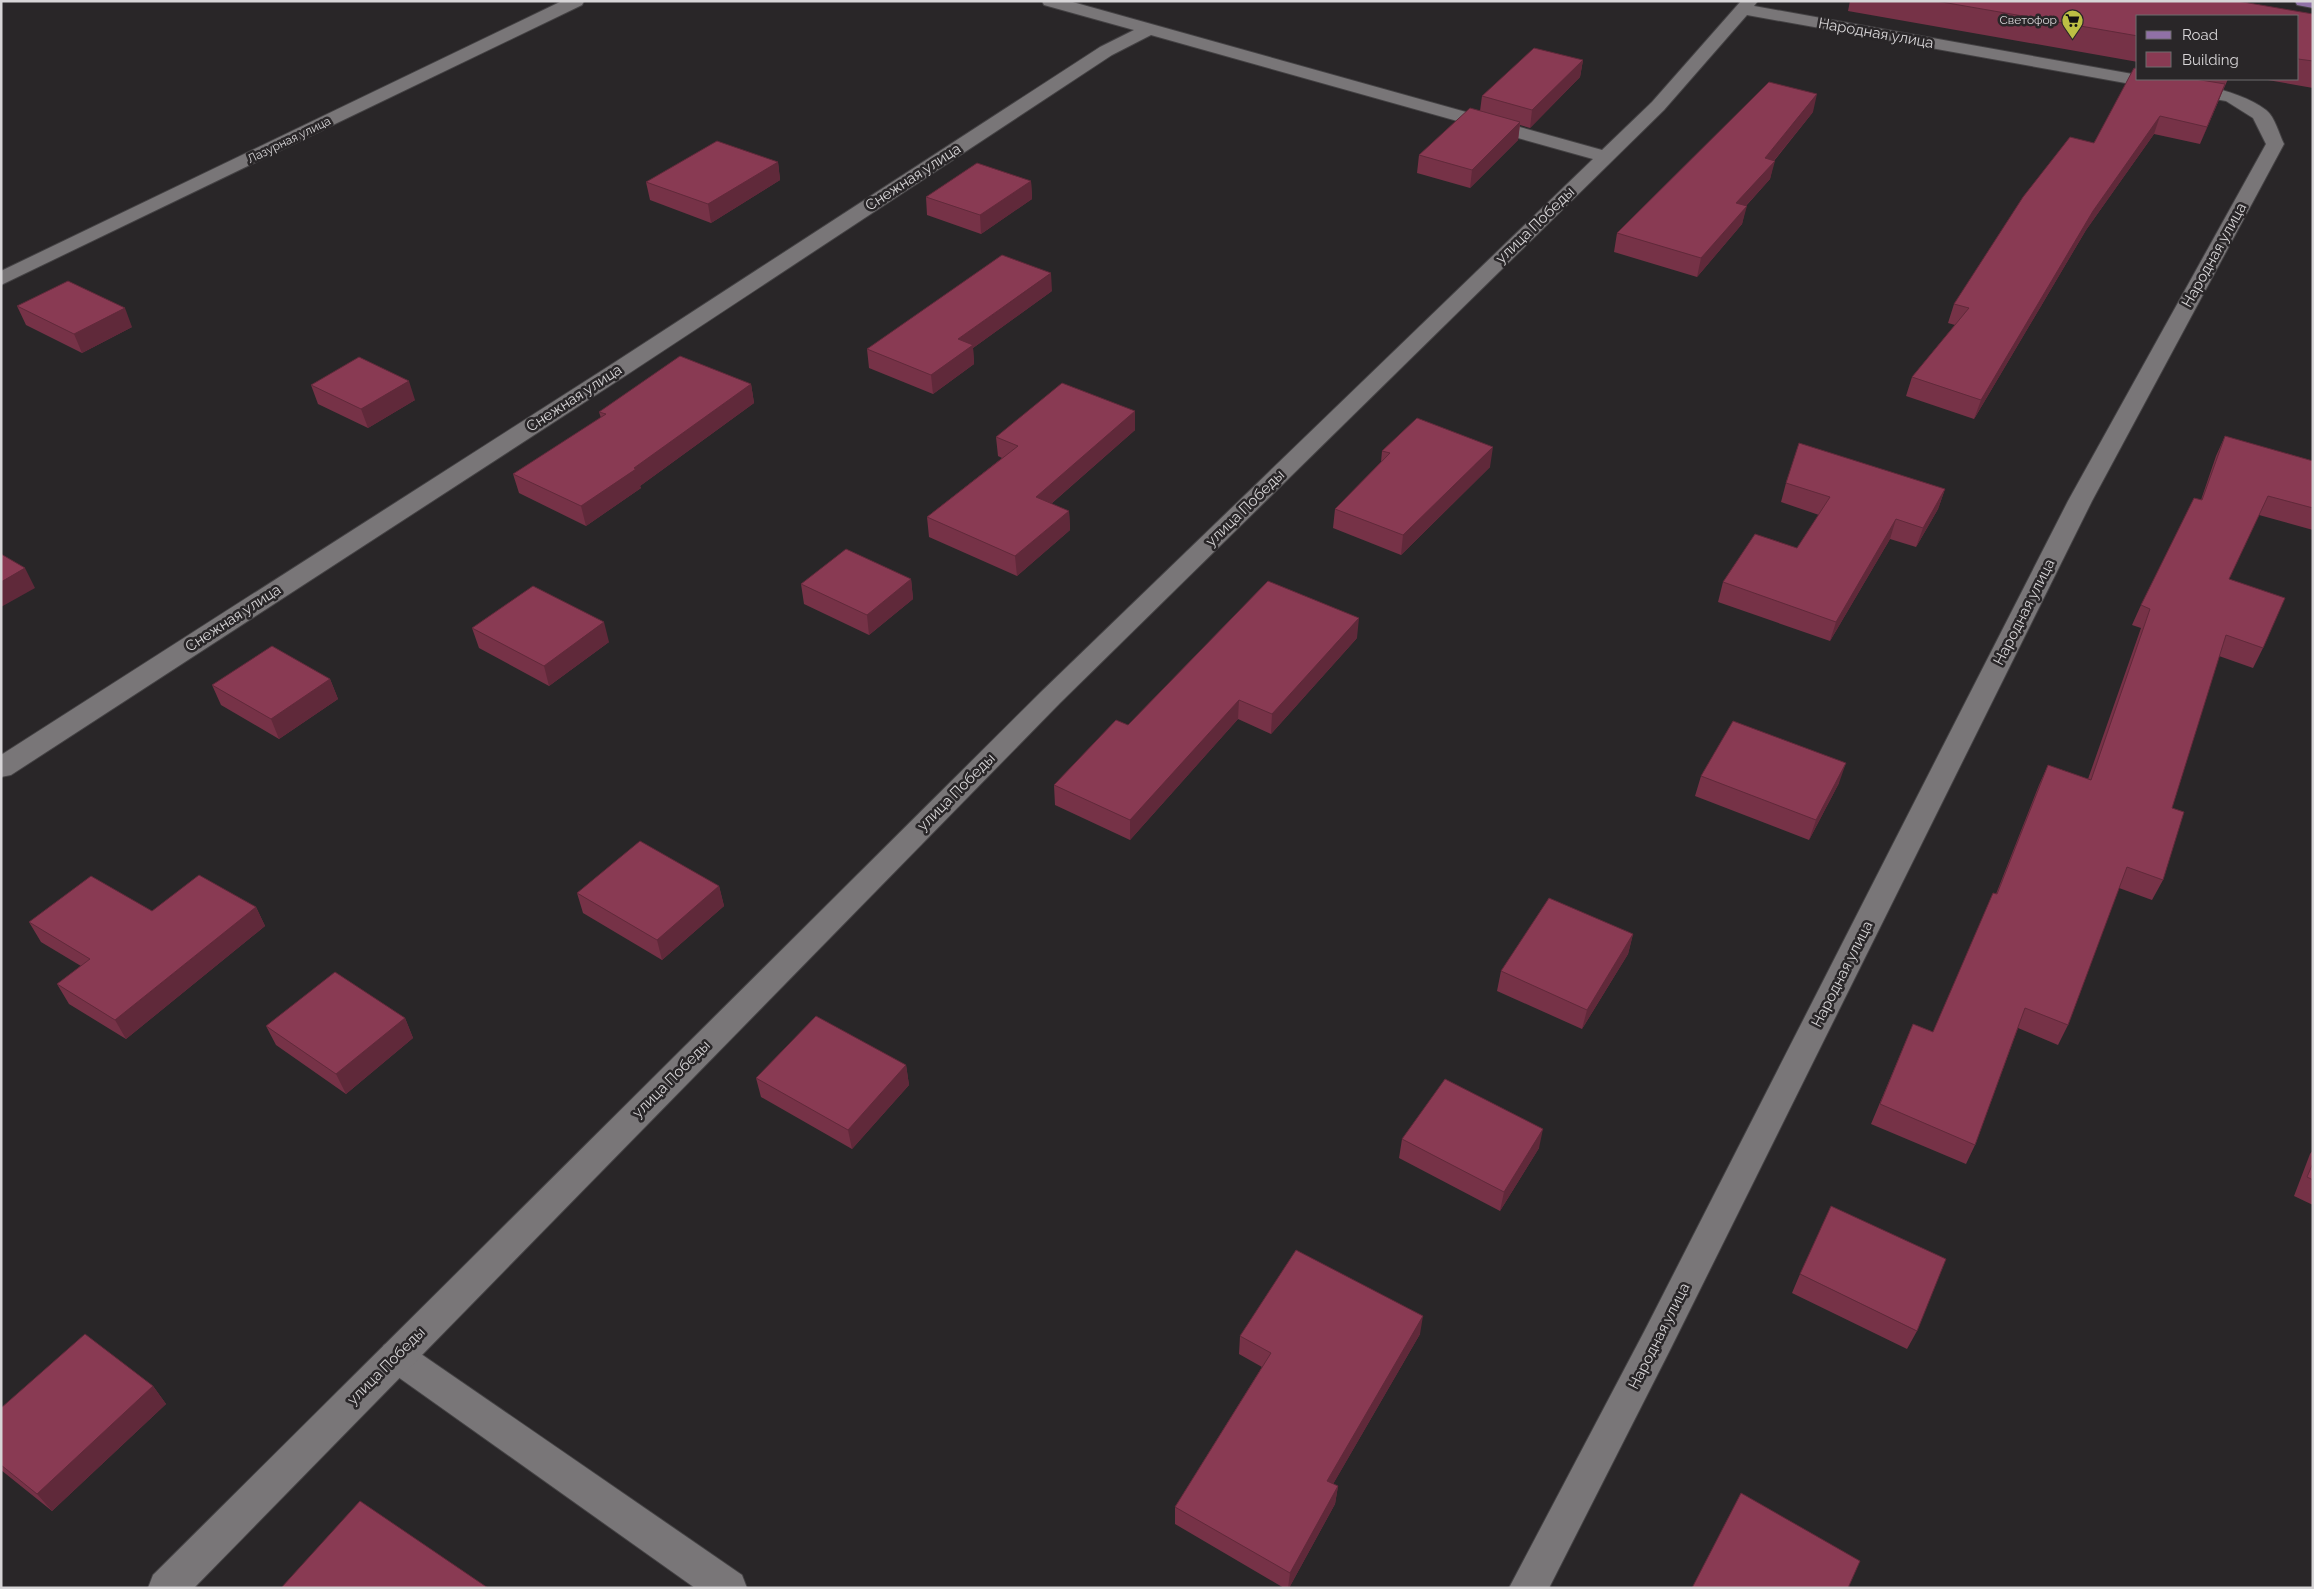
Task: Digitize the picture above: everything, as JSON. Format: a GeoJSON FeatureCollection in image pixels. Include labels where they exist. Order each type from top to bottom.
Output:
{"type":"FeatureCollection","features":[{"type":"Feature","properties":{"kind":"main road"},"geometry":{"type":"LineString","coordinates":[[2303,1],[2313,3]]}},
{"type":"Feature","properties":{"kind":"street","name":"Лазурная улица"},"geometry":{"type":"LineString","coordinates":[[1,279],[576,1]]}},
{"type":"Feature","properties":{"kind":"street"},"geometry":{"type":"LineString","coordinates":[[1050,1],[1146,30],[1606,156]]}},
{"type":"Feature","properties":{"kind":"street","name":"улица Победы"},"geometry":{"type":"LineString","coordinates":[[167,1588],[1051,697],[1658,106],[1747,5]]}},
{"type":"Feature","properties":{"kind":"street","name":"Народная улица"},"geometry":{"type":"LineString","coordinates":[[1747,5],[2136,79]]}},
{"type":"Feature","properties":{"kind":"street","name":"Снежная улица"},"geometry":{"type":"LineString","coordinates":[[1,768],[608,376],[1106,51],[1146,30]]}},
{"type":"Feature","properties":{"kind":"street","name":"Народная улица"},"geometry":{"type":"LineString","coordinates":[[1528,1588],[1657,1341],[2080,501],[2275,144],[2261,115],[2231,97],[2142,80]]}},
{"type":"Feature","properties":{"kind":"street"},"geometry":{"type":"LineString","coordinates":[[396,1356],[728,1588]]}},
{"type":"Feature","properties":{"kind":"building"},"geometry":{"type":"Polygon","coordinates":[[[1936,1],[2237,1],[2313,14],[2313,61],[2299,59],[2299,15],[2136,15],[2136,36],[1936,1]]]}},
{"type":"Feature","properties":{"kind":"building"},"geometry":{"type":"Polygon","coordinates":[[[1534,48],[1583,60],[1532,110],[1482,96],[1534,48]]]}},
{"type":"Feature","properties":{"kind":"building"},"geometry":{"type":"Polygon","coordinates":[[[2134,68],[2136,68],[2136,80],[2201,80],[2225,84],[2207,127],[2160,116],[2093,211],[1981,400],[1912,377],[1969,308],[1954,304],[2023,197],[2070,137],[2094,143],[2134,68]]]}},
{"type":"Feature","properties":{"kind":"building"},"geometry":{"type":"Polygon","coordinates":[[[1769,82],[1817,94],[1765,158],[1775,161],[1736,203],[1747,206],[1701,258],[1617,233],[1769,82]]]}},
{"type":"Feature","properties":{"kind":"building"},"geometry":{"type":"Polygon","coordinates":[[[1470,108],[1520,122],[1472,170],[1419,155],[1470,108]]]}},
{"type":"Feature","properties":{"kind":"building"},"geometry":{"type":"Polygon","coordinates":[[[717,141],[778,162],[708,204],[646,182],[717,141]]]}},
{"type":"Feature","properties":{"kind":"building"},"geometry":{"type":"Polygon","coordinates":[[[977,163],[1031,181],[980,215],[926,197],[977,163]]]}},
{"type":"Feature","properties":{"kind":"building"},"geometry":{"type":"Polygon","coordinates":[[[1002,255],[1051,273],[958,339],[973,345],[931,375],[867,349],[1002,255]]]}},
{"type":"Feature","properties":{"kind":"building"},"geometry":{"type":"Polygon","coordinates":[[[68,281],[125,308],[74,334],[17,306],[68,281]]]}},
{"type":"Feature","properties":{"kind":"building"},"geometry":{"type":"Polygon","coordinates":[[[680,356],[751,384],[634,468],[636,469],[581,506],[513,474],[606,414],[599,412],[680,356]]]}},
{"type":"Feature","properties":{"kind":"building"},"geometry":{"type":"Polygon","coordinates":[[[359,357],[409,381],[361,409],[311,385],[359,357]]]}},
{"type":"Feature","properties":{"kind":"building"},"geometry":{"type":"Polygon","coordinates":[[[1062,383],[1135,411],[1036,497],[1069,511],[1015,556],[927,517],[1018,446],[996,437],[1062,383]]]}},
{"type":"Feature","properties":{"kind":"building"},"geometry":{"type":"Polygon","coordinates":[[[1417,418],[1493,447],[1403,535],[1335,509],[1390,453],[1382,451],[1417,418]]]}},
{"type":"Feature","properties":{"kind":"building"},"geometry":{"type":"Polygon","coordinates":[[[2225,436],[2313,461],[2313,508],[2268,496],[2229,579],[2285,598],[2263,648],[2226,635],[2172,808],[2184,812],[2163,880],[2127,867],[2068,1025],[2025,1008],[1975,1145],[1880,1104],[1913,1024],[1933,1032],[1993,893],[1997,894],[2048,765],[2091,780],[2150,609],[2141,605],[2194,498],[2202,500],[2225,436]]]}},
{"type":"Feature","properties":{"kind":"building"},"geometry":{"type":"Polygon","coordinates":[[[1799,443],[1945,489],[1923,528],[1896,519],[1836,622],[1723,582],[1755,534],[1797,548],[1830,497],[1786,483],[1799,443]]]}},
{"type":"Feature","properties":{"kind":"building"},"geometry":{"type":"Polygon","coordinates":[[[846,549],[911,579],[867,615],[801,584],[846,549]]]}},
{"type":"Feature","properties":{"kind":"building"},"geometry":{"type":"Polygon","coordinates":[[[1,554],[25,568],[1,582],[1,554]]]}},
{"type":"Feature","properties":{"kind":"building"},"geometry":{"type":"Polygon","coordinates":[[[1268,581],[1359,618],[1272,714],[1239,700],[1130,820],[1054,785],[1116,720],[1128,725],[1268,581]]]}},
{"type":"Feature","properties":{"kind":"building"},"geometry":{"type":"Polygon","coordinates":[[[533,586],[604,622],[544,666],[472,628],[533,586]]]}},
{"type":"Feature","properties":{"kind":"building"},"geometry":{"type":"Polygon","coordinates":[[[272,646],[330,679],[271,719],[212,685],[272,646]]]}},
{"type":"Feature","properties":{"kind":"building"},"geometry":{"type":"Polygon","coordinates":[[[1733,721],[1846,763],[1816,820],[1701,776],[1733,721]]]}},
{"type":"Feature","properties":{"kind":"building"},"geometry":{"type":"Polygon","coordinates":[[[640,841],[719,886],[657,940],[577,893],[640,841]]]}},
{"type":"Feature","properties":{"kind":"building"},"geometry":{"type":"Polygon","coordinates":[[[199,875],[256,907],[115,1020],[57,984],[90,959],[29,922],[91,876],[152,911],[199,875]]]}},
{"type":"Feature","properties":{"kind":"building"},"geometry":{"type":"Polygon","coordinates":[[[1549,898],[1633,934],[1587,1010],[1501,971],[1549,898]]]}},
{"type":"Feature","properties":{"kind":"building"},"geometry":{"type":"Polygon","coordinates":[[[335,972],[405,1018],[336,1074],[266,1026],[335,972]]]}},
{"type":"Feature","properties":{"kind":"building"},"geometry":{"type":"Polygon","coordinates":[[[816,1016],[906,1065],[848,1130],[756,1078],[816,1016]]]}},
{"type":"Feature","properties":{"kind":"building"},"geometry":{"type":"Polygon","coordinates":[[[1445,1079],[1543,1129],[1504,1192],[1402,1139],[1445,1079]]]}},
{"type":"Feature","properties":{"kind":"building"},"geometry":{"type":"Polygon","coordinates":[[[2313,1163],[2313,1180],[2307,1177],[2313,1163]]]}},
{"type":"Feature","properties":{"kind":"building"},"geometry":{"type":"Polygon","coordinates":[[[1831,1206],[1946,1259],[1917,1331],[1800,1274],[1831,1206]]]}},
{"type":"Feature","properties":{"kind":"building"},"geometry":{"type":"Polygon","coordinates":[[[1296,1250],[1423,1316],[1327,1481],[1338,1486],[1290,1573],[1175,1507],[1271,1353],[1240,1336],[1296,1250]]]}},
{"type":"Feature","properties":{"kind":"building"},"geometry":{"type":"Polygon","coordinates":[[[85,1334],[153,1386],[37,1494],[1,1465],[1,1408],[85,1334]]]}},
{"type":"Feature","properties":{"kind":"building"},"geometry":{"type":"Polygon","coordinates":[[[1741,1493],[1860,1561],[1848,1588],[1692,1588],[1741,1493]]]}},
{"type":"Feature","properties":{"kind":"building"},"geometry":{"type":"Polygon","coordinates":[[[360,1501],[488,1588],[281,1588],[360,1501]]]}},
{"type":"Feature","properties":{"kind":"place","name":"Светофор"},"geometry":{"type":"Point","coordinates":[2073,39]}}]}
